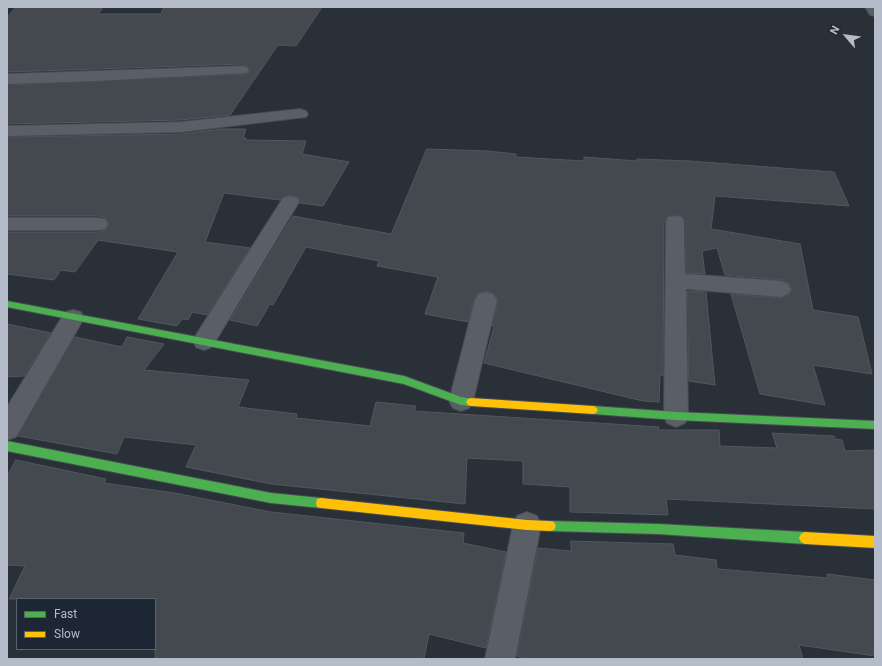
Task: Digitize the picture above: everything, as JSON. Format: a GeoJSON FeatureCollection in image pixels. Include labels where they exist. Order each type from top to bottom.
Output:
{"type":"FeatureCollection","features":[{"type":"Feature","properties":{"kind":"street"},"geometry":{"type":"LineString","coordinates":[[7,79],[95,77],[242,70]]}},
{"type":"Feature","properties":{"kind":"street"},"geometry":{"type":"LineString","coordinates":[[7,132],[181,127],[300,114]]}},
{"type":"Feature","properties":{"kind":"street"},"geometry":{"type":"LineString","coordinates":[[204,341],[290,202]]}},
{"type":"Feature","properties":{"kind":"street"},"geometry":{"type":"LineString","coordinates":[[675,222],[676,416]]}},
{"type":"Feature","properties":{"kind":"street"},"geometry":{"type":"LineString","coordinates":[[7,224],[98,224]]}},
{"type":"Feature","properties":{"kind":"street"},"geometry":{"type":"LineString","coordinates":[[675,281],[781,289]]}},
{"type":"Feature","properties":{"kind":"street"},"geometry":{"type":"LineString","coordinates":[[461,401],[486,300]]}},
{"type":"Feature","properties":{"kind":"street"},"geometry":{"type":"LineString","coordinates":[[7,304],[72,318],[204,341],[404,380],[461,401],[676,416],[875,425]]}},
{"type":"Feature","properties":{"kind":"street"},"geometry":{"type":"LineString","coordinates":[[7,429],[72,318]]}},
{"type":"Feature","properties":{"kind":"street"},"geometry":{"type":"LineString","coordinates":[[7,446],[271,498],[527,525],[658,529],[875,542]]}},
{"type":"Feature","properties":{"kind":"street"},"geometry":{"type":"LineString","coordinates":[[500,659],[527,525]]}},
{"type":"Feature","properties":{"kind":"building"},"geometry":{"type":"Polygon","coordinates":[[[16,7],[103,7],[98,14],[161,14],[164,7],[322,7],[296,46],[278,45],[230,115],[181,120],[7,124],[7,85],[247,74],[250,71],[248,66],[242,64],[7,72],[7,18],[16,7]]]}},
{"type":"Feature","properties":{"kind":"building"},"geometry":{"type":"Polygon","coordinates":[[[222,129],[246,129],[243,138],[246,138],[245,140],[306,141],[302,154],[349,162],[323,206],[300,203],[298,197],[290,195],[283,197],[280,200],[224,193],[205,242],[250,248],[207,315],[192,312],[188,320],[182,319],[177,326],[138,319],[178,252],[98,240],[75,272],[61,270],[54,280],[7,274],[7,232],[98,232],[105,230],[109,225],[106,218],[98,216],[7,216],[7,137],[181,134],[222,129]]]}},
{"type":"Feature","properties":{"kind":"building"},"geometry":{"type":"Polygon","coordinates":[[[427,149],[488,151],[516,154],[516,157],[584,161],[584,157],[637,161],[637,159],[690,161],[834,172],[849,206],[715,196],[711,229],[800,244],[813,310],[858,317],[872,374],[813,365],[825,405],[760,394],[731,294],[781,298],[789,295],[792,288],[789,283],[781,280],[725,275],[717,248],[702,251],[705,274],[686,273],[686,222],[682,216],[675,215],[668,216],[664,222],[663,376],[660,375],[659,402],[643,401],[484,363],[494,327],[492,326],[498,300],[494,293],[486,291],[478,293],[474,300],[468,322],[425,314],[438,277],[377,266],[379,261],[306,247],[273,305],[270,304],[257,326],[230,320],[293,216],[391,234],[427,149]]]}},
{"type":"Feature","properties":{"kind":"building"},"geometry":{"type":"Polygon","coordinates":[[[688,291],[706,292],[715,385],[689,381],[688,291]]]}},
{"type":"Feature","properties":{"kind":"building"},"geometry":{"type":"Polygon","coordinates":[[[7,324],[51,333],[24,376],[7,377],[7,324]]]}},
{"type":"Feature","properties":{"kind":"building"},"geometry":{"type":"Polygon","coordinates":[[[75,337],[122,347],[127,337],[164,344],[144,370],[249,380],[238,407],[297,414],[296,418],[370,426],[376,402],[416,406],[414,411],[659,427],[658,430],[719,430],[720,446],[777,448],[772,433],[834,436],[835,439],[842,440],[845,451],[875,450],[875,509],[666,499],[668,515],[570,512],[570,487],[523,484],[523,461],[467,458],[465,504],[271,484],[186,467],[196,445],[124,437],[117,454],[18,436],[75,337]]]}},
{"type":"Feature","properties":{"kind":"building"},"geometry":{"type":"Polygon","coordinates":[[[16,460],[106,479],[104,483],[175,493],[271,512],[464,533],[463,543],[506,552],[486,648],[429,634],[424,659],[155,659],[156,598],[9,599],[25,566],[7,565],[7,477],[16,460]]]}},
{"type":"Feature","properties":{"kind":"building"},"geometry":{"type":"Polygon","coordinates":[[[571,541],[673,544],[675,555],[716,560],[717,569],[828,578],[827,574],[875,580],[875,656],[799,645],[803,659],[527,659],[517,656],[538,548],[571,551],[571,541]]]}},
{"type":"Feature","properties":{"kind":"traffic: fast"},"geometry":{"type":"LineString","coordinates":[[7,304],[404,380],[461,401],[471,402]]}},
{"type":"Feature","properties":{"kind":"traffic: fast"},"geometry":{"type":"LineString","coordinates":[[593,410],[676,416],[875,425]]}},
{"type":"Feature","properties":{"kind":"traffic: fast"},"geometry":{"type":"LineString","coordinates":[[7,446],[271,498],[321,503]]}},
{"type":"Feature","properties":{"kind":"traffic: fast"},"geometry":{"type":"LineString","coordinates":[[550,526],[658,529],[805,538]]}},
{"type":"Feature","properties":{"kind":"traffic: slow"},"geometry":{"type":"LineString","coordinates":[[471,402],[593,410]]}},
{"type":"Feature","properties":{"kind":"traffic: slow"},"geometry":{"type":"LineString","coordinates":[[321,503],[527,525],[550,526]]}},
{"type":"Feature","properties":{"kind":"traffic: slow"},"geometry":{"type":"LineString","coordinates":[[805,538],[875,542]]}}]}
